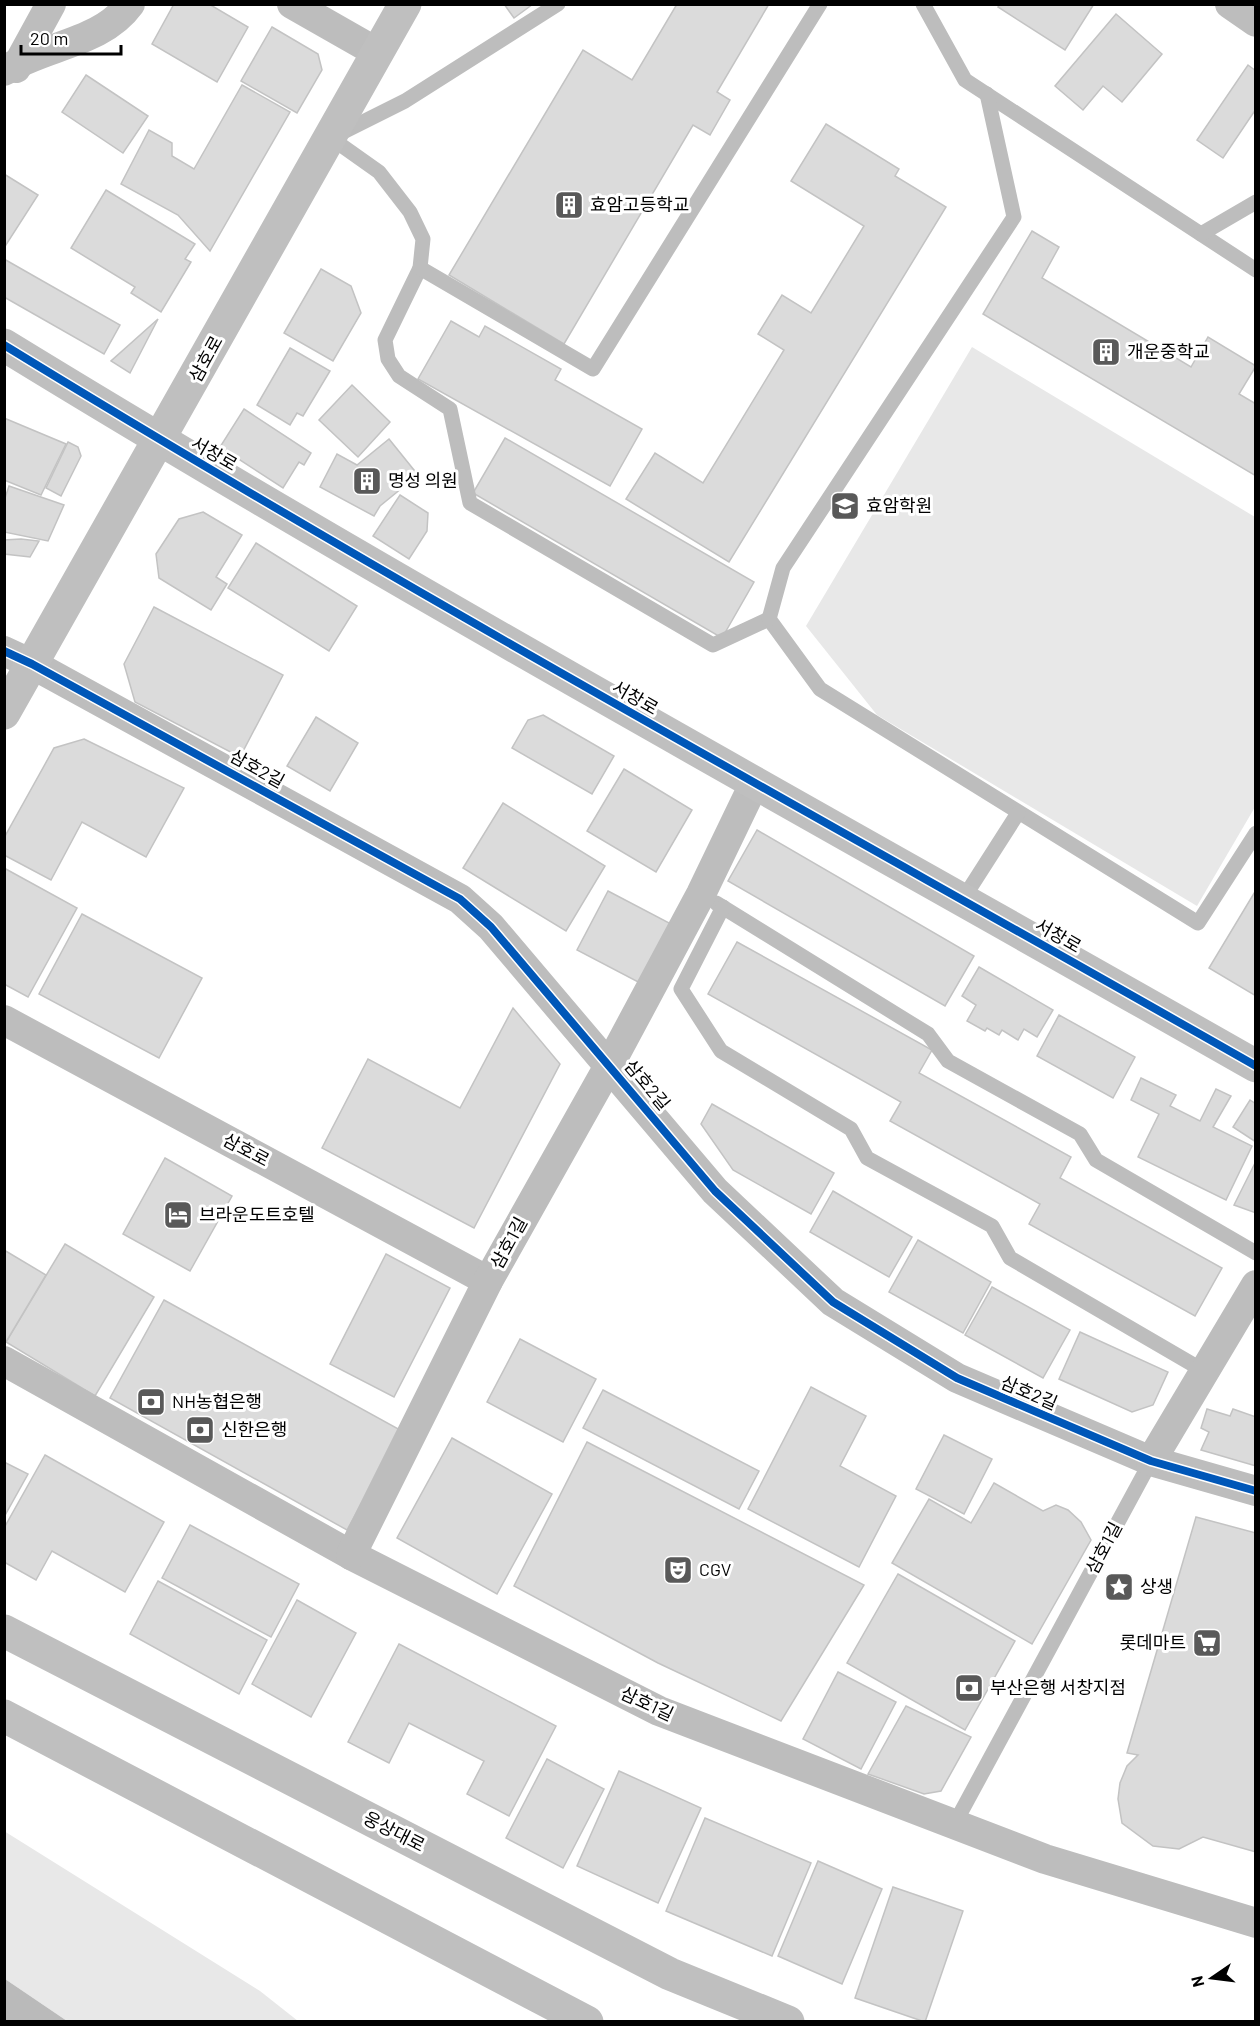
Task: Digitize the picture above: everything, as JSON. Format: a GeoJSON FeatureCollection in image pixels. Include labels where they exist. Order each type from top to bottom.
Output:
{"type":"FeatureCollection","features":[{"type":"Feature","properties":{"kind":"street"},"geometry":{"type":"LineString","coordinates":[[4,86],[13,66],[51,4]]}},
{"type":"Feature","properties":{"kind":"street"},"geometry":{"type":"LineString","coordinates":[[13,66],[96,33],[122,16],[130,4]]}},
{"type":"Feature","properties":{"kind":"street"},"geometry":{"type":"LineString","coordinates":[[292,4],[378,53]]}},
{"type":"Feature","properties":{"kind":"street","name":"삼호로"},"geometry":{"type":"LineString","coordinates":[[4,713],[18,658],[160,441],[405,4]]}},
{"type":"Feature","properties":{"kind":"street","name":"서창로"},"geometry":{"type":"LineString","coordinates":[[4,345],[160,441],[754,784],[963,899],[1256,1066]]}},
{"type":"Feature","properties":{"kind":"street","name":"삼호2길"},"geometry":{"type":"LineString","coordinates":[[18,658],[460,899],[490,927],[610,1064],[716,1191],[833,1302],[957,1378],[1151,1461],[1256,1491]]}},
{"type":"Feature","properties":{"kind":"street","name":"삼호1길"},"geometry":{"type":"LineString","coordinates":[[351,1555],[488,1281],[610,1064],[712,900],[754,784]]}},
{"type":"Feature","properties":{"kind":"street","name":"삼호로"},"geometry":{"type":"LineString","coordinates":[[4,1020],[488,1281]]}},
{"type":"Feature","properties":{"kind":"street"},"geometry":{"type":"LineString","coordinates":[[1151,1461],[1256,1285]]}},
{"type":"Feature","properties":{"kind":"street","name":"삼호1길"},"geometry":{"type":"LineString","coordinates":[[4,1361],[351,1555],[659,1711],[1045,1859],[1256,1923]]}},
{"type":"Feature","properties":{"kind":"street","name":"웅상대로"},"geometry":{"type":"LineString","coordinates":[[4,1631],[670,1974],[788,2022]]}},
{"type":"Feature","properties":{"kind":"street"},"geometry":{"type":"LineString","coordinates":[[4,1716],[587,2022]]}},
{"type":"Feature","properties":{"kind":"lane"},"geometry":{"type":"LineString","coordinates":[[558,4],[405,101],[331,138],[379,172],[410,212],[423,239],[420,268],[385,340],[388,359],[399,376],[450,409],[470,503],[713,645],[769,619],[783,568],[1014,217],[987,94]]}},
{"type":"Feature","properties":{"kind":"lane"},"geometry":{"type":"LineString","coordinates":[[420,268],[593,369],[820,4]]}},
{"type":"Feature","properties":{"kind":"lane"},"geometry":{"type":"LineString","coordinates":[[923,4],[965,80],[1256,270]]}},
{"type":"Feature","properties":{"kind":"lane"},"geometry":{"type":"LineString","coordinates":[[1201,234],[1256,202]]}},
{"type":"Feature","properties":{"kind":"lane"},"geometry":{"type":"LineString","coordinates":[[769,619],[820,689],[1198,923],[1256,833]]}},
{"type":"Feature","properties":{"kind":"lane"},"geometry":{"type":"LineString","coordinates":[[963,899],[1018,813]]}},
{"type":"Feature","properties":{"kind":"lane"},"geometry":{"type":"LineString","coordinates":[[1204,1371],[1010,1258],[992,1226],[867,1158],[850,1129],[721,1051],[681,989],[712,900],[928,1034],[948,1060],[1080,1134],[1096,1160],[1256,1253]]}},
{"type":"Feature","properties":{"kind":"lane","name":"삼호1길"},"geometry":{"type":"LineString","coordinates":[[954,1825],[1151,1461]]}},
{"type":"Feature","properties":{"kind":"shaded area"},"geometry":{"type":"Polygon","coordinates":[[[972,347],[1255,517],[1255,807],[1197,906],[877,715],[806,626],[972,347]]]}},
{"type":"Feature","properties":{"kind":"shaded area"},"geometry":{"type":"Polygon","coordinates":[[[4,1831],[260,1991],[298,2021],[67,2021],[5,1979],[4,1831]]]}},
{"type":"Feature","properties":{"kind":"shaded area"},"geometry":{"type":"Polygon","coordinates":[[[5,1979],[67,2021],[5,2021],[5,1979]]]}},
{"type":"Feature","properties":{"kind":"building"},"geometry":{"type":"Polygon","coordinates":[[[174,4],[209,4],[248,27],[217,82],[152,44],[174,4]]]}},
{"type":"Feature","properties":{"kind":"building"},"geometry":{"type":"Polygon","coordinates":[[[504,4],[533,4],[514,18],[504,4]]]}},
{"type":"Feature","properties":{"kind":"building","name":"효암고등학교"},"geometry":{"type":"Polygon","coordinates":[[[677,4],[769,4],[717,92],[730,100],[710,135],[693,125],[564,344],[449,275],[583,50],[632,80],[677,4]]]}},
{"type":"Feature","properties":{"kind":"building"},"geometry":{"type":"Polygon","coordinates":[[[1000,4],[1094,4],[1065,50],[998,7],[1000,4]]]}},
{"type":"Feature","properties":{"kind":"building"},"geometry":{"type":"Polygon","coordinates":[[[1116,14],[1162,54],[1122,102],[1103,86],[1083,110],[1055,86],[1116,14]]]}},
{"type":"Feature","properties":{"kind":"building"},"geometry":{"type":"Polygon","coordinates":[[[272,27],[318,54],[322,70],[297,113],[241,81],[272,27]]]}},
{"type":"Feature","properties":{"kind":"building"},"geometry":{"type":"Polygon","coordinates":[[[1248,65],[1256,71],[1256,109],[1223,158],[1197,140],[1248,65]]]}},
{"type":"Feature","properties":{"kind":"building"},"geometry":{"type":"Polygon","coordinates":[[[86,75],[148,116],[123,153],[62,112],[86,75]]]}},
{"type":"Feature","properties":{"kind":"building"},"geometry":{"type":"Polygon","coordinates":[[[242,85],[290,112],[210,251],[178,215],[121,184],[149,130],[172,143],[172,156],[194,169],[242,85]]]}},
{"type":"Feature","properties":{"kind":"building"},"geometry":{"type":"Polygon","coordinates":[[[826,124],[899,169],[895,176],[946,207],[729,562],[626,499],[655,453],[703,483],[784,350],[758,334],[782,295],[811,313],[864,226],[791,181],[826,124]]]}},
{"type":"Feature","properties":{"kind":"building"},"geometry":{"type":"Polygon","coordinates":[[[4,174],[38,195],[4,248],[4,174]]]}},
{"type":"Feature","properties":{"kind":"building"},"geometry":{"type":"Polygon","coordinates":[[[106,190],[195,244],[185,259],[191,262],[161,312],[131,293],[135,287],[71,248],[106,190]]]}},
{"type":"Feature","properties":{"kind":"building","name":"개운중학교"},"geometry":{"type":"Polygon","coordinates":[[[1032,231],[1059,247],[1042,278],[1191,367],[1208,337],[1256,366],[1239,394],[1256,404],[1256,476],[983,314],[1032,231]]]}},
{"type":"Feature","properties":{"kind":"building"},"geometry":{"type":"Polygon","coordinates":[[[4,259],[120,325],[104,354],[4,297],[4,259]]]}},
{"type":"Feature","properties":{"kind":"building"},"geometry":{"type":"Polygon","coordinates":[[[321,269],[351,286],[361,313],[333,361],[284,333],[321,269]]]}},
{"type":"Feature","properties":{"kind":"building"},"geometry":{"type":"Polygon","coordinates":[[[158,319],[130,373],[111,361],[158,319]]]}},
{"type":"Feature","properties":{"kind":"building"},"geometry":{"type":"Polygon","coordinates":[[[451,321],[479,337],[485,326],[561,369],[555,380],[642,429],[610,486],[418,379],[451,321]]]}},
{"type":"Feature","properties":{"kind":"building"},"geometry":{"type":"Polygon","coordinates":[[[290,348],[330,371],[303,416],[297,413],[290,425],[257,405],[290,348]]]}},
{"type":"Feature","properties":{"kind":"building"},"geometry":{"type":"Polygon","coordinates":[[[352,385],[390,422],[358,457],[319,420],[352,385]]]}},
{"type":"Feature","properties":{"kind":"building"},"geometry":{"type":"Polygon","coordinates":[[[244,409],[311,453],[304,465],[299,462],[283,488],[220,447],[244,409]]]}},
{"type":"Feature","properties":{"kind":"building"},"geometry":{"type":"Polygon","coordinates":[[[4,418],[66,444],[41,495],[4,480],[4,418]]]}},
{"type":"Feature","properties":{"kind":"building"},"geometry":{"type":"Polygon","coordinates":[[[505,438],[754,582],[722,638],[473,493],[505,438]]]}},
{"type":"Feature","properties":{"kind":"building","name":"명성 의원"},"geometry":{"type":"Polygon","coordinates":[[[389,439],[418,475],[380,506],[374,516],[320,487],[337,454],[357,465],[389,439]]]}},
{"type":"Feature","properties":{"kind":"building"},"geometry":{"type":"Polygon","coordinates":[[[68,442],[78,447],[81,456],[61,496],[46,488],[68,442]]]}},
{"type":"Feature","properties":{"kind":"building"},"geometry":{"type":"Polygon","coordinates":[[[9,486],[64,505],[48,541],[4,532],[4,501],[9,486]]]}},
{"type":"Feature","properties":{"kind":"building"},"geometry":{"type":"Polygon","coordinates":[[[400,495],[428,513],[427,531],[409,559],[373,536],[400,495]]]}},
{"type":"Feature","properties":{"kind":"building"},"geometry":{"type":"Polygon","coordinates":[[[203,512],[242,535],[216,577],[227,584],[211,610],[159,578],[156,554],[179,519],[203,512]]]}},
{"type":"Feature","properties":{"kind":"building"},"geometry":{"type":"Polygon","coordinates":[[[4,540],[39,541],[30,557],[4,554],[4,540]]]}},
{"type":"Feature","properties":{"kind":"building"},"geometry":{"type":"Polygon","coordinates":[[[256,543],[357,606],[329,651],[228,588],[256,543]]]}},
{"type":"Feature","properties":{"kind":"building"},"geometry":{"type":"Polygon","coordinates":[[[154,607],[283,675],[240,757],[135,702],[124,664],[154,607]]]}},
{"type":"Feature","properties":{"kind":"building"},"geometry":{"type":"Polygon","coordinates":[[[543,715],[614,756],[592,794],[512,748],[528,720],[543,715]]]}},
{"type":"Feature","properties":{"kind":"building"},"geometry":{"type":"Polygon","coordinates":[[[316,717],[358,743],[330,791],[287,766],[316,717]]]}},
{"type":"Feature","properties":{"kind":"building"},"geometry":{"type":"Polygon","coordinates":[[[84,739],[184,788],[146,857],[82,822],[51,880],[4,855],[4,838],[54,748],[84,739]]]}},
{"type":"Feature","properties":{"kind":"building"},"geometry":{"type":"Polygon","coordinates":[[[624,769],[692,810],[656,872],[587,831],[624,769]]]}},
{"type":"Feature","properties":{"kind":"building"},"geometry":{"type":"Polygon","coordinates":[[[503,803],[605,866],[566,931],[463,868],[503,803]]]}},
{"type":"Feature","properties":{"kind":"building"},"geometry":{"type":"Polygon","coordinates":[[[757,830],[974,956],[945,1006],[728,881],[757,830]]]}},
{"type":"Feature","properties":{"kind":"building"},"geometry":{"type":"Polygon","coordinates":[[[4,868],[77,908],[28,997],[4,984],[4,868]]]}},
{"type":"Feature","properties":{"kind":"building"},"geometry":{"type":"Polygon","coordinates":[[[1256,890],[1256,996],[1209,968],[1256,890]]]}},
{"type":"Feature","properties":{"kind":"building"},"geometry":{"type":"Polygon","coordinates":[[[608,891],[673,925],[642,984],[577,950],[608,891]]]}},
{"type":"Feature","properties":{"kind":"building"},"geometry":{"type":"Polygon","coordinates":[[[82,914],[202,978],[159,1058],[39,994],[82,914]]]}},
{"type":"Feature","properties":{"kind":"building"},"geometry":{"type":"Polygon","coordinates":[[[737,942],[932,1050],[919,1073],[1071,1157],[1060,1178],[1222,1268],[1195,1316],[1029,1224],[1040,1204],[890,1121],[901,1102],[708,994],[737,942]]]}},
{"type":"Feature","properties":{"kind":"building"},"geometry":{"type":"Polygon","coordinates":[[[979,967],[1053,1010],[1037,1037],[1024,1029],[1018,1040],[1002,1030],[999,1035],[987,1028],[985,1031],[967,1021],[976,1005],[962,996],[979,967]]]}},
{"type":"Feature","properties":{"kind":"building"},"geometry":{"type":"Polygon","coordinates":[[[513,1008],[560,1064],[474,1228],[322,1148],[368,1059],[460,1108],[513,1008]]]}},
{"type":"Feature","properties":{"kind":"building"},"geometry":{"type":"Polygon","coordinates":[[[1059,1015],[1135,1057],[1113,1098],[1037,1056],[1059,1015]]]}},
{"type":"Feature","properties":{"kind":"building"},"geometry":{"type":"Polygon","coordinates":[[[1141,1078],[1176,1095],[1170,1106],[1200,1121],[1216,1089],[1231,1096],[1213,1127],[1252,1146],[1226,1200],[1138,1157],[1159,1114],[1131,1100],[1141,1078]]]}},
{"type":"Feature","properties":{"kind":"building"},"geometry":{"type":"Polygon","coordinates":[[[1250,1100],[1256,1104],[1256,1142],[1233,1127],[1250,1100]]]}},
{"type":"Feature","properties":{"kind":"building"},"geometry":{"type":"Polygon","coordinates":[[[712,1104],[834,1173],[811,1214],[733,1170],[701,1124],[712,1104]]]}},
{"type":"Feature","properties":{"kind":"building","name":"브라운도트호텔"},"geometry":{"type":"Polygon","coordinates":[[[165,1158],[232,1196],[190,1271],[123,1234],[165,1158]]]}},
{"type":"Feature","properties":{"kind":"building"},"geometry":{"type":"Polygon","coordinates":[[[1256,1161],[1256,1213],[1234,1205],[1256,1161]]]}},
{"type":"Feature","properties":{"kind":"building"},"geometry":{"type":"Polygon","coordinates":[[[833,1191],[912,1237],[889,1277],[810,1232],[833,1191]]]}},
{"type":"Feature","properties":{"kind":"building"},"geometry":{"type":"Polygon","coordinates":[[[918,1240],[991,1282],[963,1333],[889,1292],[918,1240]]]}},
{"type":"Feature","properties":{"kind":"building"},"geometry":{"type":"Polygon","coordinates":[[[65,1244],[154,1297],[95,1396],[6,1342],[65,1244]]]}},
{"type":"Feature","properties":{"kind":"building"},"geometry":{"type":"Polygon","coordinates":[[[4,1250],[46,1275],[6,1342],[4,1341],[4,1250]]]}},
{"type":"Feature","properties":{"kind":"building"},"geometry":{"type":"Polygon","coordinates":[[[386,1254],[450,1288],[394,1397],[330,1364],[386,1254]]]}},
{"type":"Feature","properties":{"kind":"building"},"geometry":{"type":"Polygon","coordinates":[[[992,1287],[1070,1330],[1043,1378],[965,1335],[992,1287]]]}},
{"type":"Feature","properties":{"kind":"building"},"geometry":{"type":"Polygon","coordinates":[[[164,1300],[402,1431],[347,1530],[110,1398],[164,1300]]]}},
{"type":"Feature","properties":{"kind":"building"},"geometry":{"type":"Polygon","coordinates":[[[1080,1332],[1168,1372],[1153,1405],[1132,1412],[1059,1379],[1080,1332]]]}},
{"type":"Feature","properties":{"kind":"building"},"geometry":{"type":"Polygon","coordinates":[[[520,1339],[596,1379],[563,1442],[487,1402],[520,1339]]]}},
{"type":"Feature","properties":{"kind":"building"},"geometry":{"type":"Polygon","coordinates":[[[811,1387],[866,1416],[840,1466],[896,1496],[859,1567],[748,1509],[811,1387]]]}},
{"type":"Feature","properties":{"kind":"building"},"geometry":{"type":"Polygon","coordinates":[[[603,1390],[759,1471],[739,1509],[583,1428],[603,1390]]]}},
{"type":"Feature","properties":{"kind":"building"},"geometry":{"type":"Polygon","coordinates":[[[1207,1409],[1230,1416],[1233,1409],[1256,1417],[1256,1466],[1201,1450],[1209,1432],[1201,1428],[1207,1409]]]}},
{"type":"Feature","properties":{"kind":"building"},"geometry":{"type":"Polygon","coordinates":[[[944,1435],[992,1459],[964,1514],[916,1489],[944,1435]]]}},
{"type":"Feature","properties":{"kind":"building"},"geometry":{"type":"Polygon","coordinates":[[[452,1438],[552,1494],[497,1594],[397,1538],[452,1438]]]}},
{"type":"Feature","properties":{"kind":"building"},"geometry":{"type":"Polygon","coordinates":[[[587,1442],[864,1585],[781,1721],[658,1663],[514,1586],[587,1442]]]}},
{"type":"Feature","properties":{"kind":"building"},"geometry":{"type":"Polygon","coordinates":[[[45,1455],[164,1522],[125,1592],[52,1551],[36,1580],[4,1562],[4,1528],[45,1455]]]}},
{"type":"Feature","properties":{"kind":"building"},"geometry":{"type":"Polygon","coordinates":[[[4,1462],[28,1474],[4,1517],[4,1462]]]}},
{"type":"Feature","properties":{"kind":"building"},"geometry":{"type":"Polygon","coordinates":[[[994,1483],[1043,1511],[1056,1505],[1068,1510],[1081,1522],[1091,1540],[1032,1644],[892,1563],[929,1499],[971,1523],[994,1483]]]}},
{"type":"Feature","properties":{"kind":"building","name":"롯데마트"},"geometry":{"type":"Polygon","coordinates":[[[1196,1517],[1256,1533],[1256,1852],[1203,1837],[1179,1849],[1153,1846],[1122,1823],[1118,1799],[1120,1783],[1127,1766],[1138,1755],[1127,1753],[1196,1517]]]}},
{"type":"Feature","properties":{"kind":"building"},"geometry":{"type":"Polygon","coordinates":[[[190,1525],[299,1584],[271,1637],[162,1578],[190,1525]]]}},
{"type":"Feature","properties":{"kind":"building"},"geometry":{"type":"Polygon","coordinates":[[[898,1574],[1015,1641],[965,1730],[847,1663],[898,1574]]]}},
{"type":"Feature","properties":{"kind":"building"},"geometry":{"type":"Polygon","coordinates":[[[158,1581],[267,1640],[239,1694],[130,1634],[158,1581]]]}},
{"type":"Feature","properties":{"kind":"building"},"geometry":{"type":"Polygon","coordinates":[[[297,1600],[356,1633],[311,1717],[252,1684],[297,1600]]]}},
{"type":"Feature","properties":{"kind":"building"},"geometry":{"type":"Polygon","coordinates":[[[399,1644],[556,1726],[509,1816],[467,1794],[484,1761],[409,1723],[389,1763],[348,1742],[399,1644]]]}},
{"type":"Feature","properties":{"kind":"building"},"geometry":{"type":"Polygon","coordinates":[[[838,1672],[896,1702],[861,1769],[803,1739],[838,1672]]]}},
{"type":"Feature","properties":{"kind":"building"},"geometry":{"type":"Polygon","coordinates":[[[906,1706],[971,1737],[941,1791],[924,1794],[868,1774],[906,1706]]]}},
{"type":"Feature","properties":{"kind":"building"},"geometry":{"type":"Polygon","coordinates":[[[547,1759],[604,1789],[563,1868],[506,1838],[547,1759]]]}},
{"type":"Feature","properties":{"kind":"building"},"geometry":{"type":"Polygon","coordinates":[[[619,1771],[701,1808],[658,1903],[577,1866],[619,1771]]]}},
{"type":"Feature","properties":{"kind":"building"},"geometry":{"type":"Polygon","coordinates":[[[705,1818],[811,1863],[772,1956],[666,1911],[705,1818]]]}},
{"type":"Feature","properties":{"kind":"building"},"geometry":{"type":"Polygon","coordinates":[[[818,1861],[882,1889],[842,1984],[778,1956],[818,1861]]]}},
{"type":"Feature","properties":{"kind":"building"},"geometry":{"type":"Polygon","coordinates":[[[893,1887],[963,1911],[925,2022],[855,1998],[893,1887]]]}},
{"type":"Feature","properties":{"kind":"cycle path"},"geometry":{"type":"LineString","coordinates":[[4,345],[159,439],[627,711],[1256,1066]]}},
{"type":"Feature","properties":{"kind":"cycle path"},"geometry":{"type":"LineString","coordinates":[[4,651],[32,664],[460,899],[491,927],[715,1191],[833,1302],[957,1378],[1151,1461],[1256,1491]]}},
{"type":"Feature","properties":{"kind":"place","name":"효암고등학교"},"geometry":{"type":"Point","coordinates":[569,205]}},
{"type":"Feature","properties":{"kind":"place","name":"개운중학교"},"geometry":{"type":"Point","coordinates":[1106,352]}},
{"type":"Feature","properties":{"kind":"place","name":"명성 의원"},"geometry":{"type":"Point","coordinates":[367,481]}},
{"type":"Feature","properties":{"kind":"place","name":"효암학원"},"geometry":{"type":"Point","coordinates":[845,506]}},
{"type":"Feature","properties":{"kind":"place","name":"브라운도트호텔"},"geometry":{"type":"Point","coordinates":[178,1215]}},
{"type":"Feature","properties":{"kind":"place","name":"NH농협은행"},"geometry":{"type":"Point","coordinates":[151,1402]}},
{"type":"Feature","properties":{"kind":"place","name":"신한은행"},"geometry":{"type":"Point","coordinates":[200,1430]}},
{"type":"Feature","properties":{"kind":"place","name":"CGV"},"geometry":{"type":"Point","coordinates":[678,1570]}},
{"type":"Feature","properties":{"kind":"place","name":"상생"},"geometry":{"type":"Point","coordinates":[1119,1587]}},
{"type":"Feature","properties":{"kind":"place","name":"롯데마트"},"geometry":{"type":"Point","coordinates":[1207,1643]}},
{"type":"Feature","properties":{"kind":"place","name":"부산은행 서창지점"},"geometry":{"type":"Point","coordinates":[969,1688]}}]}
